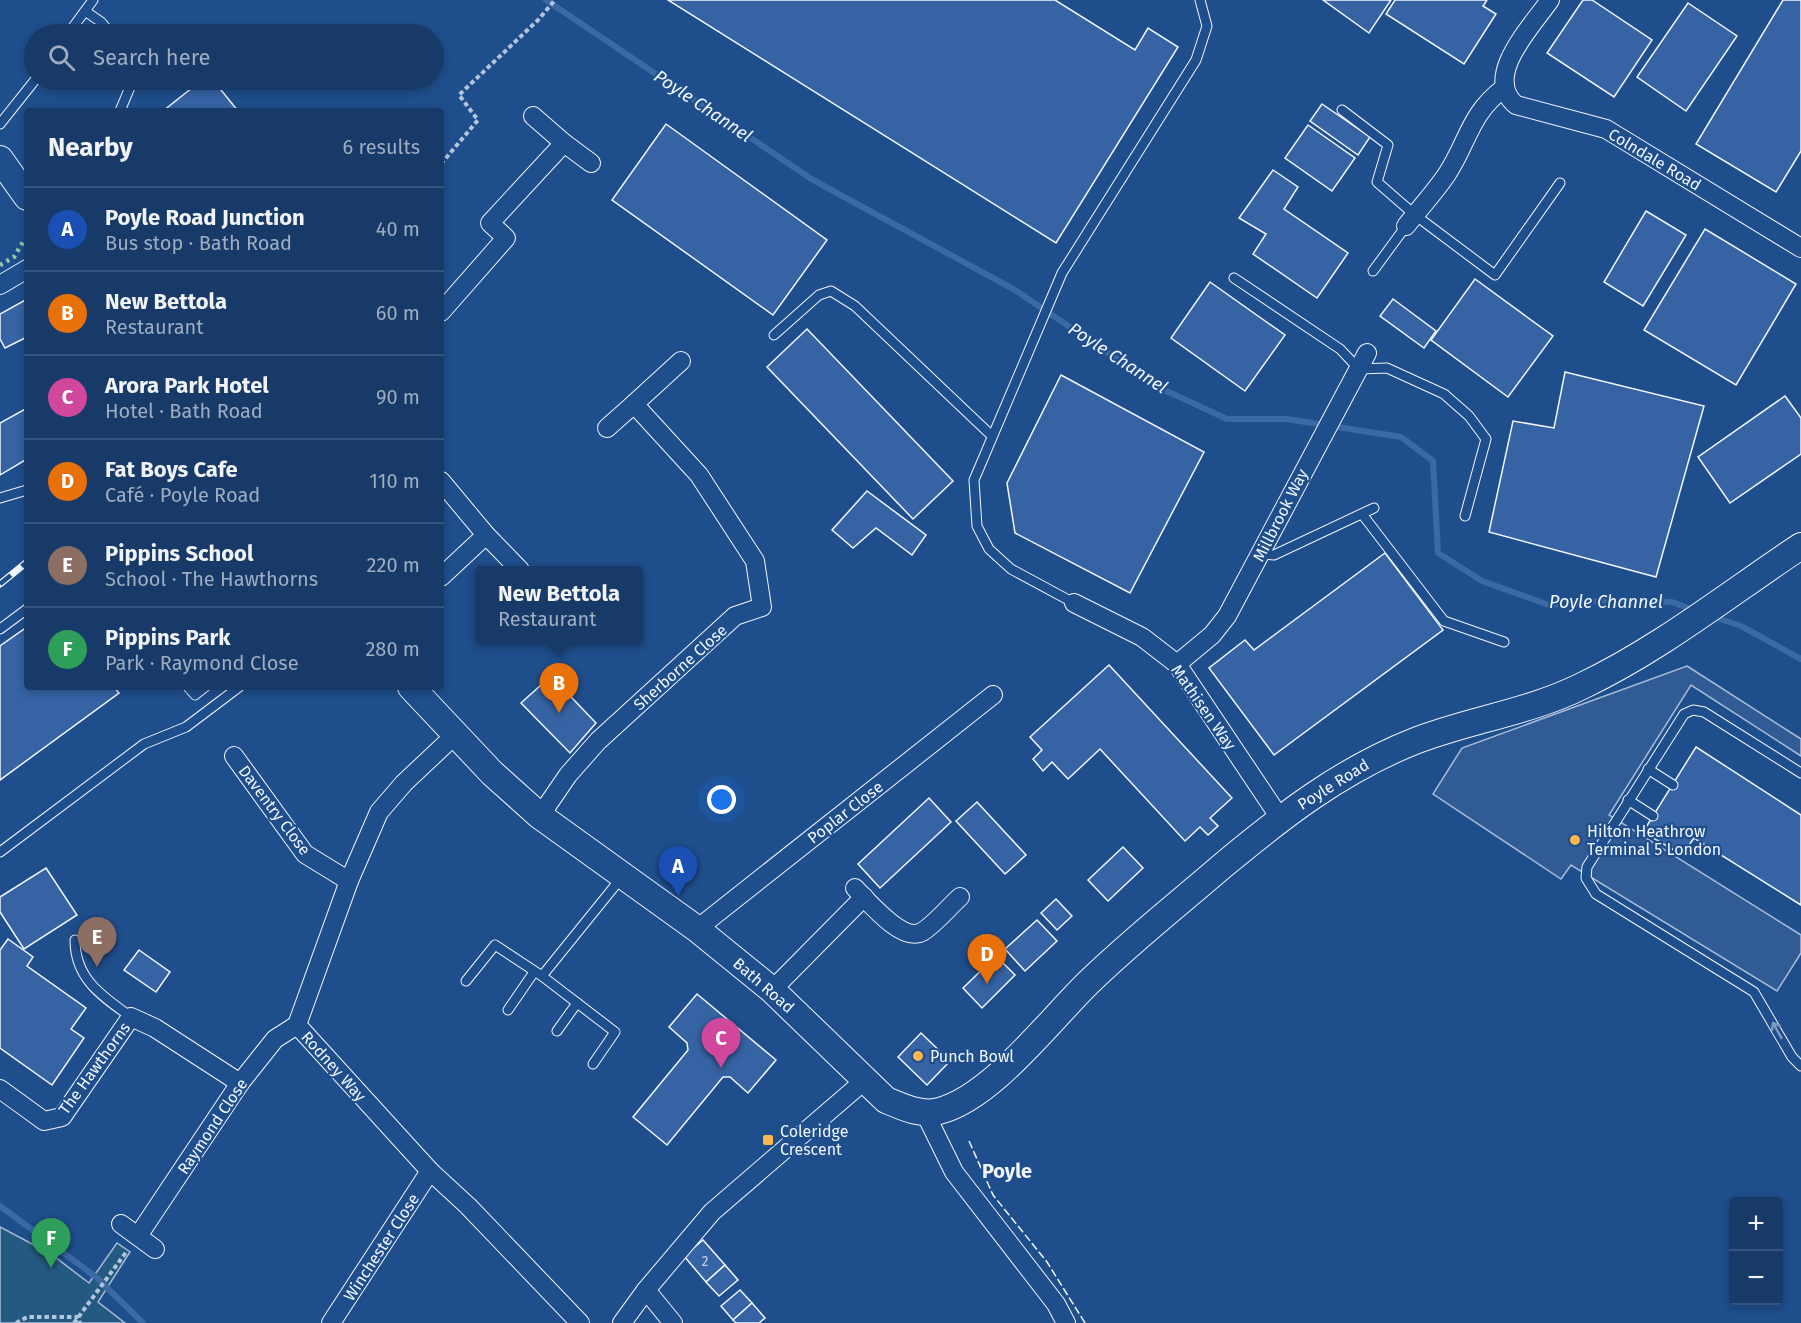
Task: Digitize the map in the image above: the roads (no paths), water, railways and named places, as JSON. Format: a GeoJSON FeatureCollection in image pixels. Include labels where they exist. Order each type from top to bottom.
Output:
{"type":"FeatureCollection","features":[{"type":"Feature","properties":{"kind":"street"},"geometry":{"type":"LineString","coordinates":[[1410,220],[1447,174],[1470,126],[1491,98],[1504,88],[1502,79],[1506,65],[1549,0]]}},
{"type":"Feature","properties":{"kind":"street","name":"Colndale Road"},"geometry":{"type":"LineString","coordinates":[[1504,88],[1508,98],[1516,105],[1606,129],[1798,239]]}},
{"type":"Feature","properties":{"kind":"street"},"geometry":{"type":"LineString","coordinates":[[533,116],[591,163]]}},
{"type":"Feature","properties":{"kind":"street"},"geometry":{"type":"LineString","coordinates":[[444,309],[505,252],[506,238],[490,223],[564,143]]}},
{"type":"Feature","properties":{"kind":"street"},"geometry":{"type":"LineString","coordinates":[[0,159],[24,193]]}},
{"type":"Feature","properties":{"kind":"street"},"geometry":{"type":"LineString","coordinates":[[0,285],[24,271]]}},
{"type":"Feature","properties":{"kind":"street"},"geometry":{"type":"LineString","coordinates":[[607,429],[681,361]]}},
{"type":"Feature","properties":{"kind":"street","name":"Millbrook Way"},"geometry":{"type":"LineString","coordinates":[[1177,664],[1212,635],[1227,616],[1319,439],[1363,361]]}},
{"type":"Feature","properties":{"kind":"street","name":"Sherborne Close"},"geometry":{"type":"LineString","coordinates":[[540,816],[568,775],[598,741],[735,616],[762,607],[755,561],[699,475],[634,404]]}},
{"type":"Feature","properties":{"kind":"street"},"geometry":{"type":"LineString","coordinates":[[444,485],[486,535],[516,566]]}},
{"type":"Feature","properties":{"kind":"street"},"geometry":{"type":"LineString","coordinates":[[444,574],[486,535]]}},
{"type":"Feature","properties":{"kind":"street","name":"Poyle Road"},"geometry":{"type":"LineString","coordinates":[[925,1113],[940,1111],[970,1098],[997,1076],[1090,981],[1280,818],[1328,785],[1377,757],[1465,724],[1498,716],[1580,687],[1644,651],[1801,546]]}},
{"type":"Feature","properties":{"kind":"street","name":"Mathisen Way"},"geometry":{"type":"LineString","coordinates":[[1074,603],[1142,637],[1177,664],[1280,818]]}},
{"type":"Feature","properties":{"kind":"street","name":"Bath Road"},"geometry":{"type":"LineString","coordinates":[[414,690],[455,735],[540,816],[697,930],[772,990],[886,1100],[906,1109],[925,1113]]}},
{"type":"Feature","properties":{"kind":"street","name":"Poplar Close"},"geometry":{"type":"LineString","coordinates":[[697,930],[993,696]]}},
{"type":"Feature","properties":{"kind":"street","name":"Rodney Way"},"geometry":{"type":"LineString","coordinates":[[455,735],[404,783],[379,812],[349,881],[297,1025],[430,1171],[468,1206],[580,1323]]}},
{"type":"Feature","properties":{"kind":"street","name":"Daventry Close"},"geometry":{"type":"LineString","coordinates":[[234,756],[305,854],[349,881]]}},
{"type":"Feature","properties":{"kind":"street"},"geometry":{"type":"LineString","coordinates":[[772,990],[860,892],[899,930],[911,934],[921,933],[960,897]]}},
{"type":"Feature","properties":{"kind":"street","name":"The Hawthorns"},"geometry":{"type":"LineString","coordinates":[[3,1098],[44,1122],[62,1117],[130,1017],[155,1028],[240,1083]]}},
{"type":"Feature","properties":{"kind":"street","name":"Raymond Close"},"geometry":{"type":"LineString","coordinates":[[138,1236],[240,1083],[275,1039],[297,1025]]}},
{"type":"Feature","properties":{"kind":"street"},"geometry":{"type":"LineString","coordinates":[[622,1323],[646,1290],[712,1212],[864,1081]]}},
{"type":"Feature","properties":{"kind":"street"},"geometry":{"type":"LineString","coordinates":[[925,1113],[954,1172],[1056,1304],[1066,1323]]}},
{"type":"Feature","properties":{"kind":"street","name":"Winchester Close"},"geometry":{"type":"LineString","coordinates":[[331,1323],[430,1171]]}},
{"type":"Feature","properties":{"kind":"street"},"geometry":{"type":"LineString","coordinates":[[121,1224],[155,1249]]}},
{"type":"Feature","properties":{"kind":"street"},"geometry":{"type":"LineString","coordinates":[[646,1290],[673,1323]]}},
{"type":"Feature","properties":{"kind":"lane"},"geometry":{"type":"LineString","coordinates":[[75,24],[93,0]]}},
{"type":"Feature","properties":{"kind":"lane"},"geometry":{"type":"LineString","coordinates":[[1074,603],[1011,569],[989,549],[977,526],[974,480],[1062,273],[1196,60],[1207,26],[1200,0]]}},
{"type":"Feature","properties":{"kind":"lane"},"geometry":{"type":"LineString","coordinates":[[85,11],[102,24]]}},
{"type":"Feature","properties":{"kind":"lane"},"geometry":{"type":"LineString","coordinates":[[0,124],[27,90]]}},
{"type":"Feature","properties":{"kind":"lane"},"geometry":{"type":"LineString","coordinates":[[121,108],[129,90]]}},
{"type":"Feature","properties":{"kind":"lane"},"geometry":{"type":"LineString","coordinates":[[1342,110],[1388,146],[1377,182],[1410,220],[1495,275],[1560,183]]}},
{"type":"Feature","properties":{"kind":"lane"},"geometry":{"type":"LineString","coordinates":[[1373,271],[1410,220]]}},
{"type":"Feature","properties":{"kind":"lane"},"geometry":{"type":"LineString","coordinates":[[1234,278],[1340,349],[1363,361],[1409,376],[1444,393],[1469,416],[1486,439],[1465,516]]}},
{"type":"Feature","properties":{"kind":"lane"},"geometry":{"type":"LineString","coordinates":[[774,335],[819,295],[831,291],[855,306],[992,436]]}},
{"type":"Feature","properties":{"kind":"lane"},"geometry":{"type":"LineString","coordinates":[[0,498],[24,491]]}},
{"type":"Feature","properties":{"kind":"lane"},"geometry":{"type":"LineString","coordinates":[[1260,554],[1274,555],[1374,508]]}},
{"type":"Feature","properties":{"kind":"lane"},"geometry":{"type":"LineString","coordinates":[[1362,514],[1444,621],[1504,642]]}},
{"type":"Feature","properties":{"kind":"lane"},"geometry":{"type":"LineString","coordinates":[[0,629],[24,611]]}},
{"type":"Feature","properties":{"kind":"lane"},"geometry":{"type":"LineString","coordinates":[[0,852],[144,744],[186,728],[235,690]]}},
{"type":"Feature","properties":{"kind":"lane"},"geometry":{"type":"LineString","coordinates":[[1801,773],[1704,712],[1693,710],[1684,714],[1587,867],[1586,878],[1596,894],[1754,992],[1792,1057],[1801,1066]]}},
{"type":"Feature","properties":{"kind":"lane"},"geometry":{"type":"LineString","coordinates":[[1648,769],[1673,785]]}},
{"type":"Feature","properties":{"kind":"lane"},"geometry":{"type":"LineString","coordinates":[[1628,800],[1653,816]]}},
{"type":"Feature","properties":{"kind":"lane"},"geometry":{"type":"LineString","coordinates":[[508,1010],[624,876]]}},
{"type":"Feature","properties":{"kind":"lane"},"geometry":{"type":"LineString","coordinates":[[75,940],[75,958],[96,992],[130,1017]]}},
{"type":"Feature","properties":{"kind":"lane"},"geometry":{"type":"LineString","coordinates":[[466,981],[495,945],[615,1032],[593,1064]]}},
{"type":"Feature","properties":{"kind":"lane"},"geometry":{"type":"LineString","coordinates":[[557,1031],[577,1003]]}},
{"type":"Feature","properties":{"kind":"waterway","name":"Poyle Channel"},"geometry":{"type":"LineString","coordinates":[[546,0],[813,180],[1015,290],[1160,388],[1227,419],[1287,419],[1401,437],[1433,461],[1438,553],[1482,581],[1549,605],[1609,600],[1672,602],[1696,611]]}},
{"type":"Feature","properties":{"kind":"waterway","name":"Poyle Channel"},"geometry":{"type":"LineString","coordinates":[[1711,616],[1741,626],[1801,659]]}},
{"type":"Feature","properties":{"kind":"waterway"},"geometry":{"type":"LineString","coordinates":[[0,1206],[96,1277],[143,1323]]}},
{"type":"Feature","properties":{"kind":"railway"},"geometry":{"type":"LineString","coordinates":[[0,584],[24,564]]}},
{"type":"Feature","properties":{"kind":"place","name":"New Bettola"},"geometry":{"type":"Point","coordinates":[559,713]}},
{"type":"Feature","properties":{"kind":"place","name":"Hilton Heathrow Terminal 5 London"},"geometry":{"type":"Point","coordinates":[1575,840]}},
{"type":"Feature","properties":{"kind":"place","name":"Poyle Road Junction"},"geometry":{"type":"Point","coordinates":[678,896]}},
{"type":"Feature","properties":{"kind":"place","name":"Pippins School"},"geometry":{"type":"Point","coordinates":[97,967]}},
{"type":"Feature","properties":{"kind":"place","name":"Fat Boys Cafe"},"geometry":{"type":"Point","coordinates":[987,984]}},
{"type":"Feature","properties":{"kind":"place","name":"Punch Bowl"},"geometry":{"type":"Point","coordinates":[918,1056]}},
{"type":"Feature","properties":{"kind":"place","name":"Arora Park Hotel"},"geometry":{"type":"Point","coordinates":[721,1068]}},
{"type":"Feature","properties":{"kind":"place","name":"Coleridge Crescent"},"geometry":{"type":"Point","coordinates":[768,1140]}},
{"type":"Feature","properties":{"kind":"place","name":"Pippins Park"},"geometry":{"type":"Point","coordinates":[51,1268]}},
{"type":"Feature","properties":{"kind":"district","name":"Poyle"},"geometry":{"type":"Point","coordinates":[1007,1171]}}]}
